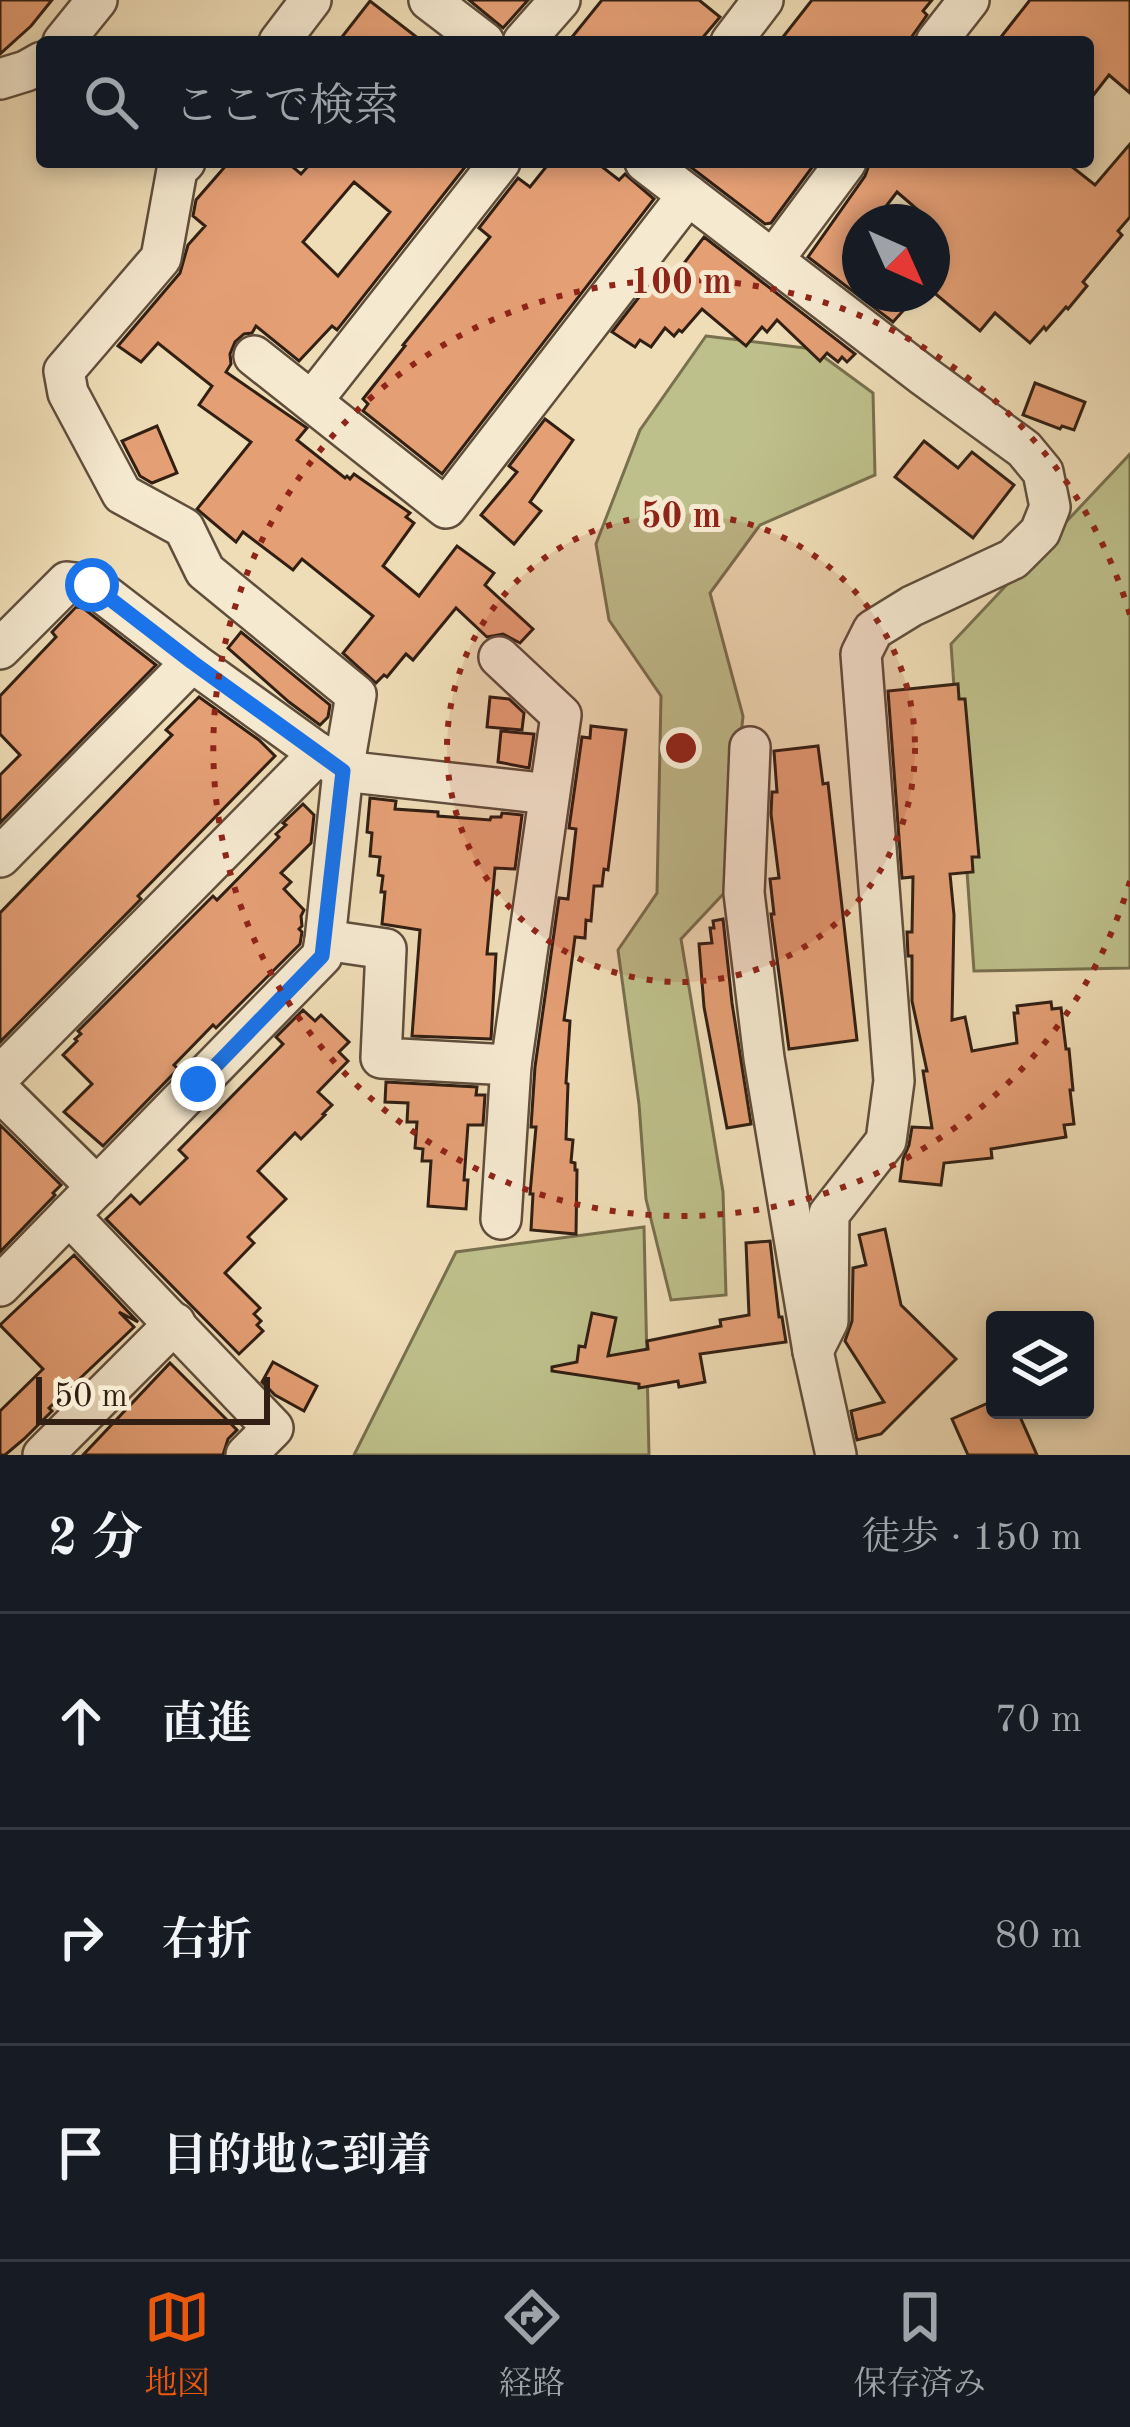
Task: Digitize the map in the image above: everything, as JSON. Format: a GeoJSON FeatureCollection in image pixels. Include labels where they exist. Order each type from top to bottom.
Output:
{"type":"FeatureCollection","features":[{"type":"Feature","properties":{"kind":"street"},"geometry":{"type":"LineString","coordinates":[[68,36],[97,0]]}},
{"type":"Feature","properties":{"kind":"street"},"geometry":{"type":"LineString","coordinates":[[283,36],[310,0]]}},
{"type":"Feature","properties":{"kind":"street"},"geometry":{"type":"LineString","coordinates":[[429,0],[476,36]]}},
{"type":"Feature","properties":{"kind":"street"},"geometry":{"type":"LineString","coordinates":[[528,36],[560,0]]}},
{"type":"Feature","properties":{"kind":"street"},"geometry":{"type":"LineString","coordinates":[[736,36],[763,0]]}},
{"type":"Feature","properties":{"kind":"street"},"geometry":{"type":"LineString","coordinates":[[941,36],[969,0]]}},
{"type":"Feature","properties":{"kind":"street"},"geometry":{"type":"LineString","coordinates":[[0,79],[36,65]]}},
{"type":"Feature","properties":{"kind":"street"},"geometry":{"type":"LineString","coordinates":[[0,1286],[322,956],[325,940],[331,762],[356,695],[205,571],[184,528],[122,494],[68,393],[64,371],[161,258],[179,168]]}},
{"type":"Feature","properties":{"kind":"street"},"geometry":{"type":"LineString","coordinates":[[312,401],[495,168]]}},
{"type":"Feature","properties":{"kind":"street"},"geometry":{"type":"LineString","coordinates":[[653,168],[1024,449],[1043,472],[1050,507],[1040,532],[1013,560],[912,606],[873,630],[861,654],[893,1081],[886,1141],[829,1214],[828,1322],[813,1352]]}},
{"type":"Feature","properties":{"kind":"street"},"geometry":{"type":"LineString","coordinates":[[772,260],[841,168]]}},
{"type":"Feature","properties":{"kind":"street"},"geometry":{"type":"LineString","coordinates":[[254,356],[446,508],[688,195]]}},
{"type":"Feature","properties":{"kind":"street"},"geometry":{"type":"LineString","coordinates":[[0,650],[67,582],[92,585],[331,762],[548,794]]}},
{"type":"Feature","properties":{"kind":"street"},"geometry":{"type":"LineString","coordinates":[[499,657],[561,716],[511,1065],[501,1219]]}},
{"type":"Feature","properties":{"kind":"street"},"geometry":{"type":"LineString","coordinates":[[0,856],[192,662]]}},
{"type":"Feature","properties":{"kind":"street"},"geometry":{"type":"LineString","coordinates":[[750,747],[744,892],[764,1058],[813,1352],[836,1455]]}},
{"type":"Feature","properties":{"kind":"street"},"geometry":{"type":"LineString","coordinates":[[0,1076],[331,762]]}},
{"type":"Feature","properties":{"kind":"street"},"geometry":{"type":"LineString","coordinates":[[325,940],[386,949],[381,1058],[511,1065]]}},
{"type":"Feature","properties":{"kind":"street"},"geometry":{"type":"LineString","coordinates":[[0,1091],[175,1323],[273,1428],[246,1455]]}},
{"type":"Feature","properties":{"kind":"street"},"geometry":{"type":"LineString","coordinates":[[44,1455],[175,1323]]}},
{"type":"Feature","properties":{"kind":"green space"},"geometry":{"type":"Polygon","coordinates":[[[706,336],[813,349],[873,393],[875,475],[760,525],[710,593],[743,716],[725,892],[681,939],[723,1192],[726,1295],[671,1300],[646,1199],[639,1104],[618,950],[657,893],[661,696],[609,620],[596,544],[640,430],[706,336]]]}},
{"type":"Feature","properties":{"kind":"green space"},"geometry":{"type":"Polygon","coordinates":[[[1130,454],[1130,968],[974,971],[951,644],[1130,454]]]}},
{"type":"Feature","properties":{"kind":"green space"},"geometry":{"type":"Polygon","coordinates":[[[644,1227],[649,1455],[354,1455],[456,1252],[644,1227]]]}},
{"type":"Feature","properties":{"kind":"building"},"geometry":{"type":"Polygon","coordinates":[[[0,0],[52,0],[0,54],[0,0]]]}},
{"type":"Feature","properties":{"kind":"building"},"geometry":{"type":"Polygon","coordinates":[[[469,0],[528,0],[503,28],[469,0]]]}},
{"type":"Feature","properties":{"kind":"building"},"geometry":{"type":"Polygon","coordinates":[[[602,0],[699,0],[720,17],[704,36],[573,36],[602,0]]]}},
{"type":"Feature","properties":{"kind":"building"},"geometry":{"type":"Polygon","coordinates":[[[812,0],[932,0],[912,36],[784,36],[812,0]]]}},
{"type":"Feature","properties":{"kind":"building"},"geometry":{"type":"Polygon","coordinates":[[[1030,0],[1130,0],[1130,93],[1109,75],[1094,94],[1094,36],[1002,36],[1030,0]]]}},
{"type":"Feature","properties":{"kind":"building"},"geometry":{"type":"Polygon","coordinates":[[[370,1],[415,36],[343,36],[370,1]]]}},
{"type":"Feature","properties":{"kind":"building"},"geometry":{"type":"Polygon","coordinates":[[[1130,144],[1130,217],[1118,231],[1122,235],[1083,282],[1087,286],[1030,343],[995,313],[980,331],[950,306],[950,204],[911,204],[897,192],[888,204],[845,204],[868,168],[1074,168],[1095,185],[1130,144]]]}},
{"type":"Feature","properties":{"kind":"building"},"geometry":{"type":"Polygon","coordinates":[[[224,168],[294,168],[301,174],[306,168],[464,168],[337,330],[332,326],[299,361],[256,326],[235,342],[226,372],[307,428],[297,440],[345,478],[354,474],[410,513],[406,517],[414,523],[383,566],[419,596],[457,546],[494,573],[485,585],[533,629],[520,643],[503,634],[487,637],[456,608],[413,660],[406,654],[376,683],[343,653],[373,616],[302,559],[293,570],[243,532],[236,542],[197,509],[251,442],[199,405],[212,386],[158,343],[141,362],[118,346],[180,273],[188,245],[205,226],[193,216],[196,200],[224,168]],[[354,182],[303,242],[338,276],[390,212],[354,182]]]}},
{"type":"Feature","properties":{"kind":"building"},"geometry":{"type":"Polygon","coordinates":[[[545,168],[604,168],[619,180],[625,174],[654,199],[442,474],[363,411],[368,404],[363,399],[490,237],[479,228],[518,178],[530,187],[545,168]]]}},
{"type":"Feature","properties":{"kind":"building"},"geometry":{"type":"Polygon","coordinates":[[[692,168],[812,168],[771,223],[765,224],[692,168]]]}},
{"type":"Feature","properties":{"kind":"building"},"geometry":{"type":"Polygon","coordinates":[[[842,209],[842,283],[808,257],[842,209]]]}},
{"type":"Feature","properties":{"kind":"building"},"geometry":{"type":"Polygon","coordinates":[[[704,237],[855,354],[847,362],[842,357],[838,362],[827,353],[820,361],[777,320],[767,332],[762,327],[746,346],[702,309],[682,332],[674,336],[665,328],[651,347],[640,340],[635,347],[612,332],[660,270],[672,279],[704,237]]]}},
{"type":"Feature","properties":{"kind":"building"},"geometry":{"type":"Polygon","coordinates":[[[880,312],[902,312],[893,322],[880,312]]]}},
{"type":"Feature","properties":{"kind":"building"},"geometry":{"type":"Polygon","coordinates":[[[1035,383],[1085,402],[1074,430],[1023,415],[1035,383]]]}},
{"type":"Feature","properties":{"kind":"building"},"geometry":{"type":"Polygon","coordinates":[[[545,419],[573,440],[530,502],[541,511],[514,544],[481,515],[517,472],[509,466],[545,419]]]}},
{"type":"Feature","properties":{"kind":"building"},"geometry":{"type":"Polygon","coordinates":[[[157,426],[177,473],[152,483],[140,476],[122,441],[157,426]]]}},
{"type":"Feature","properties":{"kind":"building"},"geometry":{"type":"Polygon","coordinates":[[[924,441],[958,468],[972,452],[1014,485],[973,538],[895,477],[924,441]]]}},
{"type":"Feature","properties":{"kind":"building"},"geometry":{"type":"Polygon","coordinates":[[[76,607],[156,665],[0,823],[0,775],[20,755],[0,734],[0,696],[56,637],[52,632],[76,607]]]}},
{"type":"Feature","properties":{"kind":"building"},"geometry":{"type":"Polygon","coordinates":[[[241,632],[330,705],[320,725],[228,648],[241,632]]]}},
{"type":"Feature","properties":{"kind":"building"},"geometry":{"type":"Polygon","coordinates":[[[958,684],[959,699],[965,699],[979,857],[972,857],[973,872],[950,874],[952,1020],[965,1017],[972,1051],[1017,1043],[1017,1006],[1051,1002],[1052,1009],[1061,1008],[1074,1124],[1064,1125],[1066,1137],[991,1149],[992,1158],[944,1163],[941,1185],[900,1181],[912,1127],[932,1128],[923,1071],[927,1071],[912,1001],[907,932],[912,932],[913,877],[902,878],[888,691],[958,684]]]}},
{"type":"Feature","properties":{"kind":"building"},"geometry":{"type":"Polygon","coordinates":[[[199,697],[275,756],[0,1042],[0,913],[172,735],[166,730],[199,697]]]}},
{"type":"Feature","properties":{"kind":"building"},"geometry":{"type":"Polygon","coordinates":[[[490,697],[509,699],[524,713],[522,730],[487,727],[490,697]]]}},
{"type":"Feature","properties":{"kind":"building"},"geometry":{"type":"Polygon","coordinates":[[[591,726],[626,730],[608,870],[604,869],[602,886],[594,886],[585,938],[575,937],[564,1020],[570,1021],[566,1139],[573,1140],[571,1162],[577,1170],[576,1234],[531,1230],[536,1127],[531,1127],[559,898],[568,899],[576,829],[569,828],[582,737],[590,738],[591,726]]]}},
{"type":"Feature","properties":{"kind":"building"},"geometry":{"type":"Polygon","coordinates":[[[501,731],[534,734],[529,768],[498,762],[501,731]]]}},
{"type":"Feature","properties":{"kind":"building"},"geometry":{"type":"Polygon","coordinates":[[[818,746],[823,784],[828,783],[857,1040],[789,1049],[771,914],[770,879],[779,878],[771,814],[772,792],[777,792],[774,751],[818,746]]]}},
{"type":"Feature","properties":{"kind":"building"},"geometry":{"type":"Polygon","coordinates":[[[370,798],[396,801],[395,809],[438,812],[438,816],[490,820],[502,813],[522,815],[515,869],[495,868],[487,954],[496,954],[491,1039],[412,1036],[420,930],[382,924],[385,892],[381,892],[383,876],[378,875],[380,857],[370,856],[372,833],[367,832],[370,798]]]}},
{"type":"Feature","properties":{"kind":"building"},"geometry":{"type":"Polygon","coordinates":[[[303,804],[314,815],[311,843],[281,873],[291,882],[284,889],[304,910],[300,944],[216,1028],[213,1025],[174,1065],[178,1069],[103,1146],[64,1112],[92,1084],[63,1055],[77,1041],[78,1031],[213,896],[217,900],[279,837],[276,834],[286,825],[283,823],[303,804]]]}},
{"type":"Feature","properties":{"kind":"building"},"geometry":{"type":"Polygon","coordinates":[[[723,919],[751,1124],[727,1128],[704,1007],[699,944],[712,943],[713,921],[723,919]]]}},
{"type":"Feature","properties":{"kind":"building"},"geometry":{"type":"Polygon","coordinates":[[[303,1010],[315,1021],[321,1015],[349,1042],[339,1052],[348,1061],[318,1092],[332,1105],[325,1115],[301,1139],[295,1133],[258,1171],[286,1199],[248,1237],[254,1243],[225,1273],[260,1308],[254,1314],[263,1331],[239,1354],[106,1219],[131,1195],[140,1204],[187,1158],[179,1150],[283,1044],[276,1037],[303,1010]]]}},
{"type":"Feature","properties":{"kind":"building"},"geometry":{"type":"Polygon","coordinates":[[[386,1082],[477,1087],[476,1095],[485,1095],[483,1125],[468,1125],[466,1209],[428,1206],[431,1161],[422,1161],[423,1149],[415,1148],[417,1122],[407,1122],[408,1103],[385,1102],[386,1082]]]}},
{"type":"Feature","properties":{"kind":"building"},"geometry":{"type":"Polygon","coordinates":[[[0,1125],[61,1185],[0,1252],[0,1125]]]}},
{"type":"Feature","properties":{"kind":"building"},"geometry":{"type":"Polygon","coordinates":[[[885,1229],[901,1305],[956,1359],[881,1434],[857,1440],[851,1411],[884,1402],[845,1341],[852,1321],[853,1268],[866,1265],[859,1235],[885,1229]]]}},
{"type":"Feature","properties":{"kind":"building"},"geometry":{"type":"Polygon","coordinates":[[[770,1241],[786,1342],[700,1354],[705,1382],[679,1387],[678,1381],[639,1388],[639,1384],[552,1371],[552,1367],[577,1362],[592,1313],[616,1318],[608,1356],[648,1349],[647,1341],[721,1326],[720,1320],[749,1315],[746,1243],[770,1241]]]}},
{"type":"Feature","properties":{"kind":"building"},"geometry":{"type":"Polygon","coordinates":[[[74,1255],[138,1322],[119,1312],[134,1327],[49,1408],[52,1411],[24,1439],[0,1455],[0,1411],[43,1369],[0,1325],[74,1255]]]}},
{"type":"Feature","properties":{"kind":"building"},"geometry":{"type":"Polygon","coordinates":[[[273,1362],[317,1386],[304,1411],[262,1382],[273,1362]]]}},
{"type":"Feature","properties":{"kind":"building"},"geometry":{"type":"Polygon","coordinates":[[[170,1363],[237,1430],[223,1455],[83,1455],[170,1363]]]}},
{"type":"Feature","properties":{"kind":"building"},"geometry":{"type":"Polygon","coordinates":[[[986,1404],[986,1419],[1021,1419],[1037,1455],[968,1455],[952,1419],[986,1404]]]}},
{"type":"Feature","properties":{"kind":"route"},"geometry":{"type":"LineString","coordinates":[[92,585],[343,771],[322,956],[198,1084]]}}]}
